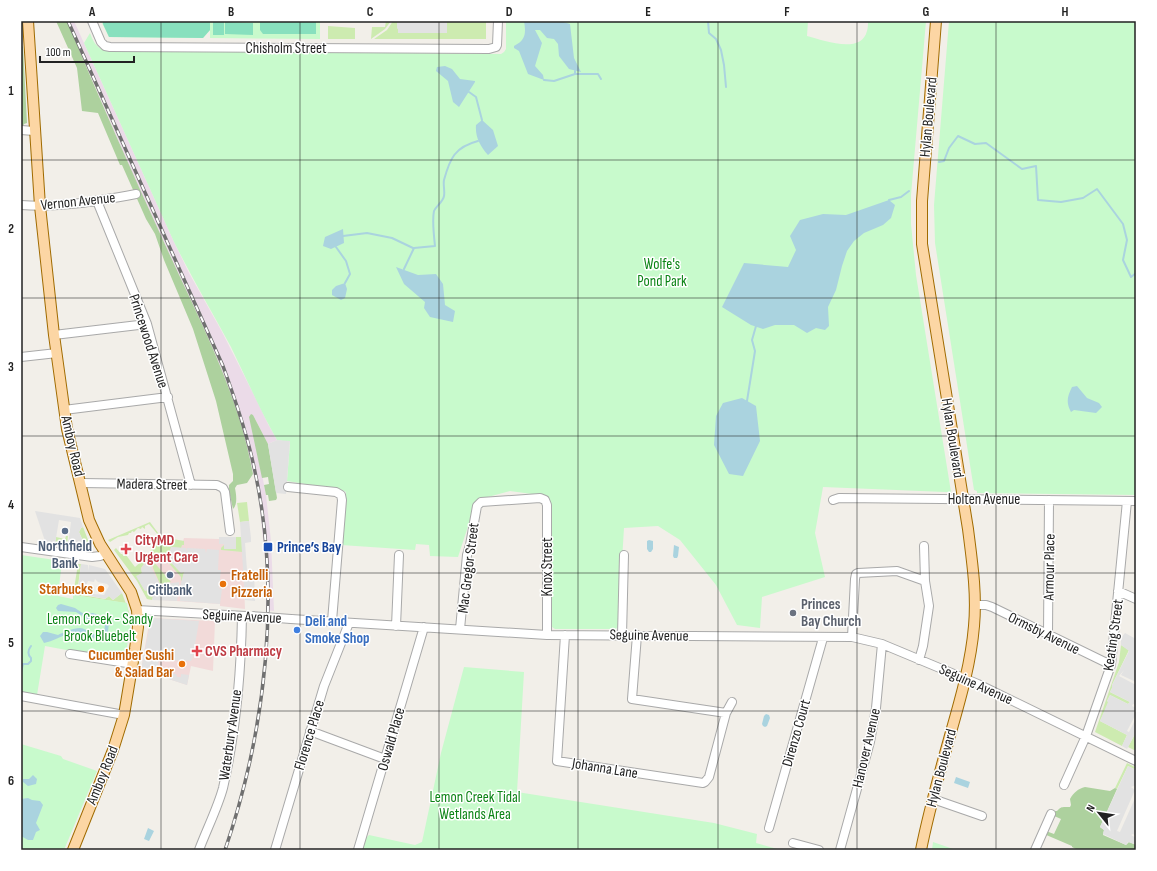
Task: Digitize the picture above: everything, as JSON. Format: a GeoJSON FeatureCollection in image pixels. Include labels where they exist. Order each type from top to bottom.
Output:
{"type":"FeatureCollection","features":[{"type":"Feature","properties":{"kind":"main road","name":"Amboy Road"},"geometry":{"type":"LineString","coordinates":[[28,21],[25,41],[40,206],[64,410],[71,448],[81,483],[89,520],[99,543],[128,586],[137,610],[138,627],[124,715],[113,750],[73,850]]}},
{"type":"Feature","properties":{"kind":"main road","name":"Hylan Boulevard"},"geometry":{"type":"LineString","coordinates":[[922,850],[933,799],[965,679],[973,640],[975,605],[972,564],[963,499],[925,269],[921,226],[922,192],[936,21]]}},
{"type":"Feature","properties":{"kind":"street","name":"Chisholm Street"},"geometry":{"type":"LineString","coordinates":[[92,21],[101,42],[105,46],[110,47],[481,49],[496,47],[498,42],[498,21]]}},
{"type":"Feature","properties":{"kind":"street"},"geometry":{"type":"LineString","coordinates":[[21,130],[34,131]]}},
{"type":"Feature","properties":{"kind":"street","name":"Vernon Avenue"},"geometry":{"type":"LineString","coordinates":[[21,205],[40,206],[96,201],[136,194]]}},
{"type":"Feature","properties":{"kind":"street","name":"Princewood Avenue"},"geometry":{"type":"LineString","coordinates":[[96,201],[147,324],[191,485]]}},
{"type":"Feature","properties":{"kind":"street"},"geometry":{"type":"LineString","coordinates":[[54,335],[147,324]]}},
{"type":"Feature","properties":{"kind":"street"},"geometry":{"type":"LineString","coordinates":[[21,357],[57,353]]}},
{"type":"Feature","properties":{"kind":"street"},"geometry":{"type":"LineString","coordinates":[[64,410],[168,397]]}},
{"type":"Feature","properties":{"kind":"street","name":"Madera Street"},"geometry":{"type":"LineString","coordinates":[[81,483],[217,485],[223,488],[226,492],[230,530]]}},
{"type":"Feature","properties":{"kind":"street"},"geometry":{"type":"LineString","coordinates":[[288,487],[336,492],[341,495],[342,500],[332,621]]}},
{"type":"Feature","properties":{"kind":"street","name":"Mac Gregor Street"},"geometry":{"type":"LineString","coordinates":[[460,630],[467,555],[476,506],[481,502],[540,498],[545,500]]}},
{"type":"Feature","properties":{"kind":"street","name":"Holten Avenue"},"geometry":{"type":"LineString","coordinates":[[833,500],[839,498],[1136,501]]}},
{"type":"Feature","properties":{"kind":"street","name":"Knox Street"},"geometry":{"type":"LineString","coordinates":[[545,500],[547,505],[547,634]]}},
{"type":"Feature","properties":{"kind":"street","name":"Armour Place"},"geometry":{"type":"LineString","coordinates":[[1048,635],[1049,500]]}},
{"type":"Feature","properties":{"kind":"street","name":"Keating Street"},"geometry":{"type":"LineString","coordinates":[[1064,785],[1086,736],[1111,665],[1126,501]]}},
{"type":"Feature","properties":{"kind":"street"},"geometry":{"type":"LineString","coordinates":[[919,660],[923,646],[928,606],[925,581],[924,546]]}},
{"type":"Feature","properties":{"kind":"street"},"geometry":{"type":"LineString","coordinates":[[21,547],[92,557],[106,554]]}},
{"type":"Feature","properties":{"kind":"street"},"geometry":{"type":"LineString","coordinates":[[396,626],[399,555]]}},
{"type":"Feature","properties":{"kind":"street"},"geometry":{"type":"LineString","coordinates":[[622,635],[624,555]]}},
{"type":"Feature","properties":{"kind":"street"},"geometry":{"type":"LineString","coordinates":[[852,637],[856,574],[897,571],[925,581]]}},
{"type":"Feature","properties":{"kind":"street"},"geometry":{"type":"LineString","coordinates":[[1118,591],[1136,599]]}},
{"type":"Feature","properties":{"kind":"street","name":"Ormsby Avenue"},"geometry":{"type":"LineString","coordinates":[[975,605],[989,606],[1111,665]]}},
{"type":"Feature","properties":{"kind":"street","name":"Seguine Avenue"},"geometry":{"type":"LineString","coordinates":[[137,610],[565,635],[823,638],[852,637],[882,644],[1001,694],[1136,761]]}},
{"type":"Feature","properties":{"kind":"street","name":"Waterbury Avenue"},"geometry":{"type":"LineString","coordinates":[[199,850],[222,789],[231,742],[237,703],[242,616]]}},
{"type":"Feature","properties":{"kind":"street","name":"Florence Place"},"geometry":{"type":"LineString","coordinates":[[275,850],[324,686],[349,622]]}},
{"type":"Feature","properties":{"kind":"street","name":"Oswald Place"},"geometry":{"type":"LineString","coordinates":[[358,850],[424,627]]}},
{"type":"Feature","properties":{"kind":"street","name":"Johanna Lane"},"geometry":{"type":"LineString","coordinates":[[565,635],[557,760],[703,783],[708,780],[726,713],[732,702]]}},
{"type":"Feature","properties":{"kind":"street"},"geometry":{"type":"LineString","coordinates":[[637,635],[632,699],[726,713]]}},
{"type":"Feature","properties":{"kind":"street","name":"Direnzo Court"},"geometry":{"type":"LineString","coordinates":[[769,828],[823,638]]}},
{"type":"Feature","properties":{"kind":"street","name":"Hanover Avenue"},"geometry":{"type":"LineString","coordinates":[[840,850],[870,742],[878,694],[882,644]]}},
{"type":"Feature","properties":{"kind":"street"},"geometry":{"type":"LineString","coordinates":[[70,654],[133,664]]}},
{"type":"Feature","properties":{"kind":"street"},"geometry":{"type":"LineString","coordinates":[[21,696],[124,715]]}},
{"type":"Feature","properties":{"kind":"street"},"geometry":{"type":"LineString","coordinates":[[310,731],[385,759]]}},
{"type":"Feature","properties":{"kind":"street"},"geometry":{"type":"LineString","coordinates":[[933,799],[982,816]]}},
{"type":"Feature","properties":{"kind":"street"},"geometry":{"type":"LineString","coordinates":[[1035,850],[1051,814]]}},
{"type":"Feature","properties":{"kind":"street"},"geometry":{"type":"LineString","coordinates":[[793,843],[819,850]]}},
{"type":"Feature","properties":{"kind":"shaded area"},"geometry":{"type":"Polygon","coordinates":[[[67,21],[74,21],[189,273],[221,330],[277,440],[268,444],[253,415],[257,449],[266,495],[271,541],[274,611],[266,610],[266,568],[258,491],[235,407],[215,354],[129,166],[67,21]]]}},
{"type":"Feature","properties":{"kind":"shaded area"},"geometry":{"type":"Polygon","coordinates":[[[397,21],[447,21],[447,33],[398,33],[397,21]]]}},
{"type":"Feature","properties":{"kind":"shaded area"},"geometry":{"type":"Polygon","coordinates":[[[277,440],[290,441],[286,494],[276,493],[268,444],[277,440]]]}},
{"type":"Feature","properties":{"kind":"shaded area"},"geometry":{"type":"Polygon","coordinates":[[[35,511],[80,518],[83,527],[79,532],[86,548],[68,545],[71,522],[59,520],[55,544],[45,541],[35,511]]]}},
{"type":"Feature","properties":{"kind":"shaded area"},"geometry":{"type":"Polygon","coordinates":[[[249,521],[251,542],[245,543],[247,570],[254,570],[255,601],[245,600],[240,522],[249,521]]]}},
{"type":"Feature","properties":{"kind":"shaded area"},"geometry":{"type":"Polygon","coordinates":[[[161,537],[183,541],[184,538],[219,539],[219,537],[242,537],[245,609],[220,606],[220,604],[147,599],[135,577],[161,537]]]}},
{"type":"Feature","properties":{"kind":"shaded area"},"geometry":{"type":"Polygon","coordinates":[[[219,537],[236,537],[236,549],[224,549],[224,544],[219,544],[219,537]]]}},
{"type":"Feature","properties":{"kind":"shaded area"},"geometry":{"type":"Polygon","coordinates":[[[171,547],[186,548],[186,552],[187,548],[205,549],[206,553],[207,549],[219,550],[218,570],[221,570],[219,588],[222,589],[220,604],[180,601],[181,587],[177,601],[152,600],[153,596],[150,596],[147,590],[145,591],[136,576],[142,573],[141,569],[148,561],[160,585],[179,582],[180,587],[184,572],[181,573],[166,557],[171,547]]]}},
{"type":"Feature","properties":{"kind":"shaded area"},"geometry":{"type":"Polygon","coordinates":[[[81,564],[88,565],[88,571],[89,565],[105,569],[122,593],[113,600],[109,596],[105,599],[81,594],[78,589],[81,564]],[[95,579],[94,582],[88,581],[86,586],[83,585],[84,581],[82,580],[82,591],[85,593],[104,595],[109,586],[98,582],[95,579]]]}},
{"type":"Feature","properties":{"kind":"shaded area"},"geometry":{"type":"Polygon","coordinates":[[[150,618],[215,621],[213,671],[191,666],[187,685],[141,670],[150,618]]]}},
{"type":"Feature","properties":{"kind":"shaded area"},"geometry":{"type":"Polygon","coordinates":[[[151,618],[199,621],[191,661],[159,660],[157,673],[176,674],[177,677],[181,677],[181,674],[189,675],[187,685],[141,670],[151,618]]]}},
{"type":"Feature","properties":{"kind":"shaded area"},"geometry":{"type":"Polygon","coordinates":[[[1125,633],[1136,639],[1136,682],[1121,675],[1124,670],[1119,676],[1136,685],[1136,705],[1133,704],[1132,706],[1136,708],[1136,714],[1127,731],[1129,732],[1136,718],[1136,735],[1135,734],[1127,749],[1122,746],[1127,735],[1100,721],[1110,695],[1128,704],[1130,702],[1110,692],[1129,651],[1121,645],[1121,638],[1125,633]]]}},
{"type":"Feature","properties":{"kind":"shaded area"},"geometry":{"type":"Polygon","coordinates":[[[1128,766],[1136,770],[1136,785],[1131,787],[1135,790],[1117,831],[1120,832],[1136,796],[1136,836],[1133,834],[1131,835],[1136,838],[1136,841],[1134,844],[1128,842],[1126,845],[1103,834],[1104,830],[1100,827],[1128,766]]]}},
{"type":"Feature","properties":{"kind":"green space"},"geometry":{"type":"Polygon","coordinates":[[[56,21],[67,21],[116,136],[206,332],[229,388],[247,445],[253,474],[247,483],[237,485],[235,488],[236,502],[233,509],[229,485],[233,481],[233,474],[216,401],[193,329],[164,260],[155,234],[146,219],[122,165],[120,165],[98,113],[82,111],[77,68],[56,21]]]}},
{"type":"Feature","properties":{"kind":"green space"},"geometry":{"type":"Polygon","coordinates":[[[101,21],[320,21],[320,39],[210,38],[210,30],[203,38],[109,37],[101,21]]]}},
{"type":"Feature","properties":{"kind":"green space"},"geometry":{"type":"Polygon","coordinates":[[[103,21],[210,21],[210,30],[203,38],[109,37],[103,21]]]}},
{"type":"Feature","properties":{"kind":"green space"},"geometry":{"type":"Polygon","coordinates":[[[260,21],[316,21],[316,34],[263,34],[260,30],[260,21]]]}},
{"type":"Feature","properties":{"kind":"green space"},"geometry":{"type":"Polygon","coordinates":[[[386,21],[391,21],[385,29],[371,39],[372,27],[385,27],[386,21]]]}},
{"type":"Feature","properties":{"kind":"green space"},"geometry":{"type":"Polygon","coordinates":[[[393,21],[397,21],[397,28],[399,29],[399,32],[447,33],[447,21],[486,21],[486,39],[374,39],[387,30],[393,21]]]}},
{"type":"Feature","properties":{"kind":"green space","name":"Wolfe's Pond Park"},"geometry":{"type":"Polygon","coordinates":[[[506,21],[808,21],[807,36],[831,43],[850,44],[863,38],[867,30],[868,21],[926,21],[911,195],[911,224],[916,275],[951,492],[823,487],[815,533],[825,577],[762,597],[760,628],[737,625],[716,585],[680,540],[658,526],[624,528],[618,626],[616,629],[555,629],[552,627],[552,506],[546,496],[510,491],[488,497],[475,505],[458,557],[430,556],[429,545],[416,544],[415,550],[341,545],[346,492],[342,490],[287,481],[290,442],[277,440],[231,347],[174,242],[84,43],[90,33],[97,46],[105,50],[501,54],[506,49],[506,21]]]}},
{"type":"Feature","properties":{"kind":"green space"},"geometry":{"type":"Polygon","coordinates":[[[949,21],[1136,21],[1136,495],[977,493],[977,491],[974,490],[935,243],[934,205],[949,21]]]}},
{"type":"Feature","properties":{"kind":"green space"},"geometry":{"type":"Polygon","coordinates":[[[213,22],[224,22],[224,35],[213,35],[213,22]]]}},
{"type":"Feature","properties":{"kind":"green space"},"geometry":{"type":"Polygon","coordinates":[[[225,22],[253,23],[253,35],[225,34],[225,22]]]}},
{"type":"Feature","properties":{"kind":"green space"},"geometry":{"type":"Polygon","coordinates":[[[328,26],[355,28],[355,39],[328,39],[328,26]]]}},
{"type":"Feature","properties":{"kind":"green space"},"geometry":{"type":"Polygon","coordinates":[[[21,45],[23,47],[27,123],[24,124],[23,127],[21,127],[21,45]]]}},
{"type":"Feature","properties":{"kind":"green space"},"geometry":{"type":"Polygon","coordinates":[[[251,414],[253,415],[268,444],[277,498],[276,500],[269,501],[268,495],[266,495],[264,485],[269,484],[268,477],[262,478],[249,417],[251,414]]]}},
{"type":"Feature","properties":{"kind":"green space"},"geometry":{"type":"Polygon","coordinates":[[[247,502],[249,521],[240,522],[237,503],[247,502]]]}},
{"type":"Feature","properties":{"kind":"green space"},"geometry":{"type":"Polygon","coordinates":[[[150,522],[161,537],[184,541],[184,545],[182,545],[181,548],[171,547],[166,557],[181,573],[184,572],[181,581],[181,577],[160,553],[152,560],[149,557],[141,568],[142,573],[137,577],[145,591],[147,590],[150,596],[153,597],[152,600],[147,599],[137,581],[114,550],[116,548],[121,554],[124,556],[126,555],[135,567],[144,559],[142,557],[144,555],[147,558],[150,550],[152,550],[151,548],[159,536],[149,524],[145,526],[145,529],[142,527],[141,529],[138,528],[128,535],[118,537],[110,542],[108,540],[150,522]]]}},
{"type":"Feature","properties":{"kind":"green space"},"geometry":{"type":"Polygon","coordinates":[[[83,527],[91,548],[88,549],[68,546],[86,547],[79,532],[83,527]]]}},
{"type":"Feature","properties":{"kind":"green space"},"geometry":{"type":"Polygon","coordinates":[[[66,536],[68,536],[67,546],[55,544],[56,537],[65,539],[66,536]]]}},
{"type":"Feature","properties":{"kind":"green space"},"geometry":{"type":"Polygon","coordinates":[[[236,537],[242,537],[243,552],[221,550],[224,545],[236,549],[236,537]]]}},
{"type":"Feature","properties":{"kind":"green space","name":"Lemon Creek - Sandy Brook Bluebelt"},"geometry":{"type":"Polygon","coordinates":[[[21,555],[62,561],[58,596],[73,599],[73,595],[127,603],[130,626],[125,661],[45,646],[37,695],[21,692],[21,555]]]}},
{"type":"Feature","properties":{"kind":"green space"},"geometry":{"type":"Polygon","coordinates":[[[153,561],[171,582],[160,584],[153,568],[153,561]]]}},
{"type":"Feature","properties":{"kind":"green space"},"geometry":{"type":"Polygon","coordinates":[[[78,564],[81,564],[78,586],[79,593],[82,595],[105,599],[109,596],[113,600],[122,593],[129,612],[130,630],[125,603],[73,595],[78,564]]]}},
{"type":"Feature","properties":{"kind":"green space"},"geometry":{"type":"Polygon","coordinates":[[[1121,645],[1129,650],[1110,692],[1130,702],[1128,704],[1110,695],[1107,701],[1109,702],[1100,721],[1127,735],[1122,746],[1095,732],[1119,662],[1121,645]]]}},
{"type":"Feature","properties":{"kind":"green space","name":"Lemon Creek Tidal Wetlands Area"},"geometry":{"type":"Polygon","coordinates":[[[464,667],[524,672],[517,792],[714,823],[757,834],[756,843],[781,850],[362,850],[365,839],[369,835],[415,845],[422,842],[441,753],[464,667]]]}},
{"type":"Feature","properties":{"kind":"green space"},"geometry":{"type":"Polygon","coordinates":[[[1135,734],[1136,749],[1134,750],[1128,747],[1135,734]]]}},
{"type":"Feature","properties":{"kind":"green space"},"geometry":{"type":"Polygon","coordinates":[[[21,744],[61,756],[63,759],[97,771],[64,850],[21,850],[21,744]]]}},
{"type":"Feature","properties":{"kind":"green space"},"geometry":{"type":"Polygon","coordinates":[[[1127,763],[1135,767],[1134,769],[1128,766],[1117,789],[1115,788],[1127,763]]]}},
{"type":"Feature","properties":{"kind":"green space"},"geometry":{"type":"Polygon","coordinates":[[[1085,787],[1110,791],[1115,788],[1117,789],[1100,827],[1104,830],[1103,835],[1126,845],[1129,842],[1136,845],[1136,850],[1078,850],[1044,834],[1046,831],[1054,834],[1061,819],[1052,815],[1054,811],[1057,811],[1062,807],[1070,807],[1070,799],[1073,794],[1085,787]]]}},
{"type":"Feature","properties":{"kind":"green space"},"geometry":{"type":"Polygon","coordinates":[[[933,842],[956,850],[932,850],[933,842]]]}},
{"type":"Feature","properties":{"kind":"water"},"geometry":{"type":"Polygon","coordinates":[[[524,21],[560,21],[570,24],[574,58],[581,72],[569,69],[559,56],[558,44],[554,39],[547,38],[540,30],[535,30],[542,43],[535,66],[543,75],[544,80],[528,74],[519,51],[514,48],[514,46],[523,39],[525,29],[524,21]]]}},
{"type":"Feature","properties":{"kind":"water"},"geometry":{"type":"Polygon","coordinates":[[[445,66],[452,69],[460,79],[475,81],[459,107],[453,102],[448,81],[436,71],[437,67],[445,66]]]}},
{"type":"Feature","properties":{"kind":"water"},"geometry":{"type":"Polygon","coordinates":[[[482,120],[493,130],[498,146],[488,155],[480,145],[476,133],[476,125],[482,120]]]}},
{"type":"Feature","properties":{"kind":"water"},"geometry":{"type":"Polygon","coordinates":[[[889,200],[895,205],[891,218],[883,225],[864,233],[854,241],[847,251],[836,290],[828,307],[829,326],[825,330],[816,328],[807,333],[794,325],[775,325],[763,329],[751,325],[722,307],[744,263],[788,267],[796,250],[790,236],[800,220],[823,214],[846,215],[889,200]]]}},
{"type":"Feature","properties":{"kind":"water"},"geometry":{"type":"Polygon","coordinates":[[[343,229],[344,243],[331,249],[323,246],[325,237],[343,229]]]}},
{"type":"Feature","properties":{"kind":"water"},"geometry":{"type":"Polygon","coordinates":[[[396,267],[418,275],[436,274],[443,284],[445,305],[455,311],[453,322],[430,317],[424,308],[425,302],[404,284],[396,267]]]}},
{"type":"Feature","properties":{"kind":"water"},"geometry":{"type":"Polygon","coordinates":[[[345,283],[347,289],[345,298],[341,300],[332,295],[332,290],[336,286],[345,283]]]}},
{"type":"Feature","properties":{"kind":"water"},"geometry":{"type":"Polygon","coordinates":[[[1077,386],[1087,398],[1099,403],[1102,407],[1096,413],[1074,410],[1071,412],[1068,406],[1068,397],[1072,387],[1077,386]]]}},
{"type":"Feature","properties":{"kind":"water"},"geometry":{"type":"Polygon","coordinates":[[[742,398],[756,406],[760,441],[743,476],[729,474],[714,445],[716,416],[723,403],[742,398]]]}},
{"type":"Feature","properties":{"kind":"water"},"geometry":{"type":"Polygon","coordinates":[[[647,541],[653,541],[653,549],[651,552],[647,549],[647,541]]]}},
{"type":"Feature","properties":{"kind":"water"},"geometry":{"type":"Polygon","coordinates":[[[674,545],[679,547],[677,558],[674,558],[673,556],[674,545]]]}},
{"type":"Feature","properties":{"kind":"water"},"geometry":{"type":"Polygon","coordinates":[[[61,604],[75,608],[84,614],[93,613],[103,617],[109,623],[108,631],[101,638],[97,639],[69,633],[44,643],[40,636],[43,632],[58,635],[72,629],[80,628],[99,635],[102,634],[104,630],[105,623],[99,620],[87,619],[76,612],[58,611],[56,608],[61,604]]]}},
{"type":"Feature","properties":{"kind":"water"},"geometry":{"type":"Polygon","coordinates":[[[766,714],[769,715],[770,718],[767,726],[765,727],[762,724],[766,714]]]}},
{"type":"Feature","properties":{"kind":"water"},"geometry":{"type":"Polygon","coordinates":[[[33,775],[37,779],[36,784],[28,786],[23,782],[23,779],[29,779],[33,775]]]}},
{"type":"Feature","properties":{"kind":"water"},"geometry":{"type":"Polygon","coordinates":[[[956,777],[970,782],[968,788],[954,783],[956,777]]]}},
{"type":"Feature","properties":{"kind":"water"},"geometry":{"type":"Polygon","coordinates":[[[28,798],[40,801],[43,805],[36,823],[40,830],[36,832],[33,840],[28,840],[21,836],[21,799],[28,798]]]}},
{"type":"Feature","properties":{"kind":"water"},"geometry":{"type":"Polygon","coordinates":[[[148,828],[154,831],[149,841],[144,839],[148,828]]]}},
{"type":"Feature","properties":{"kind":"waterway"},"geometry":{"type":"LineString","coordinates":[[708,21],[709,33],[716,39],[721,50],[726,87]]}},
{"type":"Feature","properties":{"kind":"waterway"},"geometry":{"type":"LineString","coordinates":[[544,80],[554,81],[575,74],[575,71]]}},
{"type":"Feature","properties":{"kind":"waterway"},"geometry":{"type":"LineString","coordinates":[[575,74],[598,74],[601,79]]}},
{"type":"Feature","properties":{"kind":"waterway"},"geometry":{"type":"LineString","coordinates":[[469,92],[476,97],[482,120]]}},
{"type":"Feature","properties":{"kind":"waterway"},"geometry":{"type":"LineString","coordinates":[[939,162],[944,161],[949,148],[958,136],[975,144],[986,143],[1022,169],[1036,166],[1038,200],[1061,202],[1083,198],[1097,189],[1123,224],[1127,240],[1123,260],[1131,277],[1136,273]]}},
{"type":"Feature","properties":{"kind":"waterway"},"geometry":{"type":"LineString","coordinates":[[404,269],[414,248],[435,246],[433,215],[436,207],[443,198],[444,180],[451,160],[459,150],[470,143],[478,141]]}},
{"type":"Feature","properties":{"kind":"waterway"},"geometry":{"type":"LineString","coordinates":[[889,200],[901,197],[909,191]]}},
{"type":"Feature","properties":{"kind":"waterway"},"geometry":{"type":"LineString","coordinates":[[343,236],[367,233],[392,238],[413,248]]}},
{"type":"Feature","properties":{"kind":"waterway"},"geometry":{"type":"LineString","coordinates":[[336,247],[346,261],[350,274],[345,283]]}},
{"type":"Feature","properties":{"kind":"waterway"},"geometry":{"type":"LineString","coordinates":[[747,401],[755,351],[752,340],[756,326]]}},
{"type":"Feature","properties":{"kind":"waterway"},"geometry":{"type":"LineString","coordinates":[[21,672],[23,664],[28,664],[31,661],[28,652],[31,646]]}},
{"type":"Feature","properties":{"kind":"railway"},"geometry":{"type":"LineString","coordinates":[[68,21],[223,366],[244,429],[254,467],[262,514],[267,562],[268,611],[265,660],[260,709],[251,757],[225,850]]}},
{"type":"Feature","properties":{"kind":"place","name":"Northfield Bank"},"geometry":{"type":"Point","coordinates":[65,531]}},
{"type":"Feature","properties":{"kind":"place","name":"Prince’s Bay"},"geometry":{"type":"Point","coordinates":[268,547]}},
{"type":"Feature","properties":{"kind":"place","name":"CityMD Urgent Care"},"geometry":{"type":"Point","coordinates":[126,549]}},
{"type":"Feature","properties":{"kind":"place","name":"Citibank"},"geometry":{"type":"Point","coordinates":[170,575]}},
{"type":"Feature","properties":{"kind":"place","name":"Fratelli Pizzeria"},"geometry":{"type":"Point","coordinates":[223,584]}},
{"type":"Feature","properties":{"kind":"place","name":"Starbucks"},"geometry":{"type":"Point","coordinates":[101,589]}},
{"type":"Feature","properties":{"kind":"place","name":"Princes Bay Church"},"geometry":{"type":"Point","coordinates":[793,613]}},
{"type":"Feature","properties":{"kind":"place","name":"Deli and Smoke Shop"},"geometry":{"type":"Point","coordinates":[297,630]}},
{"type":"Feature","properties":{"kind":"place","name":"CVS Pharmacy"},"geometry":{"type":"Point","coordinates":[197,651]}},
{"type":"Feature","properties":{"kind":"place","name":"Cucumber Sushi & Salad Bar"},"geometry":{"type":"Point","coordinates":[182,664]}}]}
